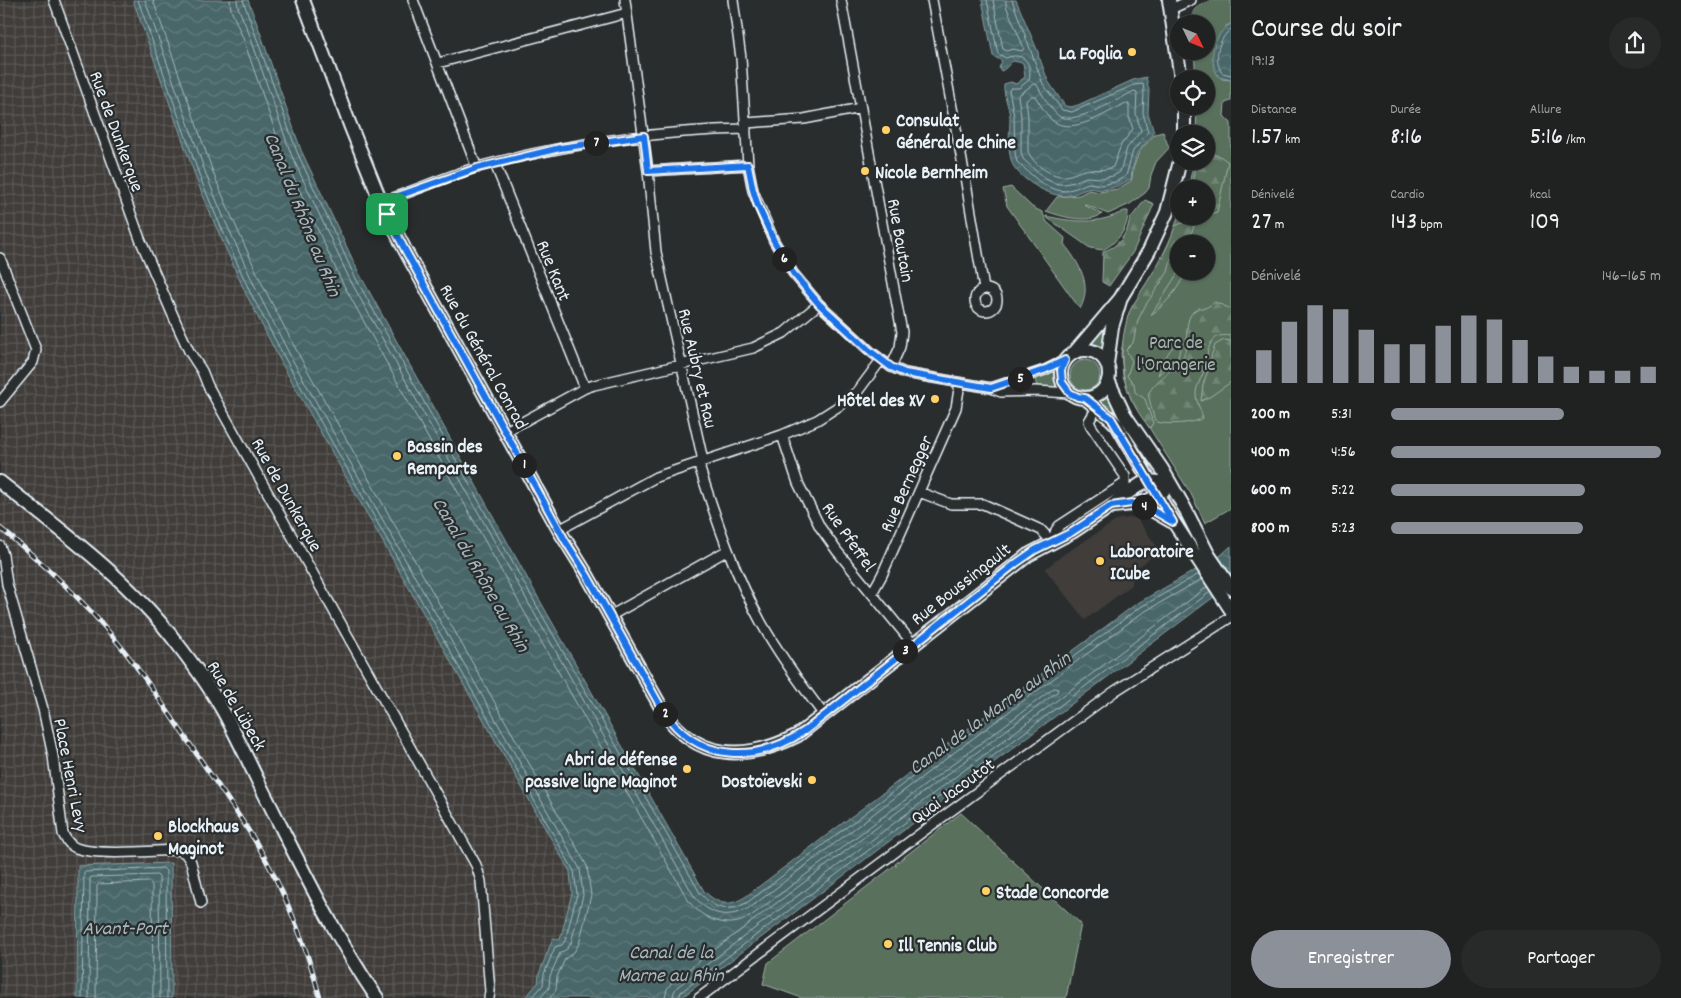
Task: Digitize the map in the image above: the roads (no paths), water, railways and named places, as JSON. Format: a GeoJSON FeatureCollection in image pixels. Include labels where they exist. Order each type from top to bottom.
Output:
{"type":"FeatureCollection","features":[{"type":"Feature","properties":{"kind":"main road","name":"Rue du Général Conrad"},"geometry":{"type":"LineString","coordinates":[[303,0],[381,202],[405,250],[559,530],[669,720],[682,734],[698,744],[725,752],[758,750],[780,743],[798,735],[824,715]]}},
{"type":"Feature","properties":{"kind":"main road"},"geometry":{"type":"LineString","coordinates":[[1170,5],[1180,70]]}},
{"type":"Feature","properties":{"kind":"main road"},"geometry":{"type":"LineString","coordinates":[[1070,356],[1088,350],[1101,355],[1107,364],[1109,372],[1104,389],[1095,396],[1078,397],[1070,393],[1062,382],[1061,370],[1070,356],[1120,299],[1149,251],[1163,220],[1177,170]]}},
{"type":"Feature","properties":{"kind":"main road"},"geometry":{"type":"LineString","coordinates":[[1107,364],[1112,327],[1120,299]]}},
{"type":"Feature","properties":{"kind":"main road"},"geometry":{"type":"LineString","coordinates":[[1108,380],[1124,414],[1162,468],[1203,557],[1229,606]]}},
{"type":"Feature","properties":{"kind":"main road"},"geometry":{"type":"LineString","coordinates":[[1085,398],[1111,418],[1173,522],[1231,588]]}},
{"type":"Feature","properties":{"kind":"main road"},"geometry":{"type":"LineString","coordinates":[[1148,481],[1170,483]]}},
{"type":"Feature","properties":{"kind":"main road","name":"Rue Boussingault"},"geometry":{"type":"LineString","coordinates":[[824,715],[1015,564],[1035,550],[1072,532],[1148,481]]}},
{"type":"Feature","properties":{"kind":"main road","name":"Rue de Lübeck"},"geometry":{"type":"LineString","coordinates":[[0,482],[98,561],[128,589],[155,617],[193,665],[230,724],[326,914],[353,962],[377,998]]}},
{"type":"Feature","properties":{"kind":"main road"},"geometry":{"type":"LineString","coordinates":[[1158,496],[1170,483]]}},
{"type":"Feature","properties":{"kind":"main road","name":"Rue Boussingault"},"geometry":{"type":"LineString","coordinates":[[1111,506],[1151,500],[1158,496]]}},
{"type":"Feature","properties":{"kind":"main road","name":"Rue Boussingault"},"geometry":{"type":"LineString","coordinates":[[1132,503],[1152,510],[1173,522]]}},
{"type":"Feature","properties":{"kind":"street","name":"Rue de Dunkerque"},"geometry":{"type":"LineString","coordinates":[[54,0],[137,231],[157,281],[186,343],[476,865],[481,881],[490,990],[489,998]]}},
{"type":"Feature","properties":{"kind":"street"},"geometry":{"type":"LineString","coordinates":[[413,0],[477,168]]}},
{"type":"Feature","properties":{"kind":"street","name":"Rue Aubry et Rau"},"geometry":{"type":"LineString","coordinates":[[625,0],[644,136],[656,252],[702,456],[700,469],[728,550],[744,587],[766,630],[788,666],[824,715]]}},
{"type":"Feature","properties":{"kind":"street"},"geometry":{"type":"LineString","coordinates":[[733,0],[741,58],[748,165],[753,190],[774,241],[793,273],[819,304],[881,360],[905,373],[991,388],[1001,392],[1035,390],[1070,393]]}},
{"type":"Feature","properties":{"kind":"street","name":"Rue Bautain"},"geometry":{"type":"LineString","coordinates":[[841,0],[902,332],[900,347],[891,367]]}},
{"type":"Feature","properties":{"kind":"street"},"geometry":{"type":"LineString","coordinates":[[932,0],[984,289]]}},
{"type":"Feature","properties":{"kind":"street"},"geometry":{"type":"LineString","coordinates":[[1170,5],[1191,0]]}},
{"type":"Feature","properties":{"kind":"street"},"geometry":{"type":"LineString","coordinates":[[438,63],[627,12]]}},
{"type":"Feature","properties":{"kind":"street"},"geometry":{"type":"LineString","coordinates":[[381,202],[477,168],[560,148],[644,136],[804,119],[861,108]]}},
{"type":"Feature","properties":{"kind":"street","name":"Rue Kant"},"geometry":{"type":"LineString","coordinates":[[494,164],[585,388]]}},
{"type":"Feature","properties":{"kind":"street"},"geometry":{"type":"LineString","coordinates":[[648,171],[748,165]]}},
{"type":"Feature","properties":{"kind":"street"},"geometry":{"type":"LineString","coordinates":[[0,258],[36,350],[33,362],[0,402]]}},
{"type":"Feature","properties":{"kind":"street"},"geometry":{"type":"LineString","coordinates":[[506,431],[585,388],[753,348],[784,333],[819,304]]}},
{"type":"Feature","properties":{"kind":"street"},"geometry":{"type":"LineString","coordinates":[[991,388],[1044,370],[1070,356]]}},
{"type":"Feature","properties":{"kind":"street"},"geometry":{"type":"LineString","coordinates":[[559,530],[656,478],[782,435],[817,420],[858,391],[881,360]]}},
{"type":"Feature","properties":{"kind":"street","name":"Rue Bernegger"},"geometry":{"type":"LineString","coordinates":[[872,593],[882,575],[956,408],[960,383]]}},
{"type":"Feature","properties":{"kind":"street","name":"Rue Boussingault"},"geometry":{"type":"LineString","coordinates":[[1052,542],[1056,530],[1060,526],[1125,483],[1125,476],[1090,426],[1089,421],[1097,408]]}},
{"type":"Feature","properties":{"kind":"street","name":"Rue Pfeffel"},"geometry":{"type":"LineString","coordinates":[[782,435],[798,483],[820,527],[837,552],[913,644]]}},
{"type":"Feature","properties":{"kind":"street"},"geometry":{"type":"LineString","coordinates":[[918,492],[950,504],[984,504],[1041,530],[1052,542]]}},
{"type":"Feature","properties":{"kind":"street","name":"Place Henri Levy"},"geometry":{"type":"LineString","coordinates":[[0,546],[7,584],[43,709],[53,756],[63,834],[67,842],[75,848],[94,851],[178,850],[185,853],[191,862],[201,903]]}},
{"type":"Feature","properties":{"kind":"street"},"geometry":{"type":"LineString","coordinates":[[610,616],[728,550]]}},
{"type":"Feature","properties":{"kind":"street","name":"Quai Jacoutot"},"geometry":{"type":"LineString","coordinates":[[699,998],[1116,691],[1231,617]]}},
{"type":"Feature","properties":{"kind":"water","name":"Bassin des Remparts"},"geometry":{"type":"Polygon","coordinates":[[[133,0],[248,0],[301,150],[359,273],[530,583],[704,891],[719,902],[729,903],[745,897],[1136,604],[1220,556],[1231,546],[1231,584],[681,998],[525,998],[538,983],[539,974],[553,938],[560,940],[572,893],[570,872],[283,366],[246,294],[197,181],[133,0]]]}},
{"type":"Feature","properties":{"kind":"water"},"geometry":{"type":"Polygon","coordinates":[[[982,0],[1016,0],[1048,81],[1065,106],[1078,105],[1133,80],[1146,77],[1149,90],[1148,113],[1154,133],[1137,153],[1131,179],[1110,189],[1089,188],[1066,196],[1051,193],[1035,186],[1015,169],[1010,152],[1010,117],[1004,84],[1011,82],[1016,84],[1025,77],[1023,63],[1013,61],[1001,71],[999,68],[1002,61],[993,56],[982,0]]]}},
{"type":"Feature","properties":{"kind":"water"},"geometry":{"type":"Polygon","coordinates":[[[1231,24],[1231,80],[1219,77],[1213,63],[1213,60],[1215,60],[1216,41],[1225,28],[1231,24]]]}},
{"type":"Feature","properties":{"kind":"water","name":"Avant-Port"},"geometry":{"type":"Polygon","coordinates":[[[171,863],[172,998],[77,998],[78,866],[171,863]]]}},
{"type":"Feature","properties":{"kind":"railway"},"geometry":{"type":"LineString","coordinates":[[0,528],[60,580],[114,638],[146,680],[235,809],[257,844],[286,900],[308,958],[320,998]]}},
{"type":"Feature","properties":{"kind":"place","name":"La Foglia"},"geometry":{"type":"Point","coordinates":[1132,52]}},
{"type":"Feature","properties":{"kind":"place","name":"Consulat Général de Chine"},"geometry":{"type":"Point","coordinates":[886,130]}},
{"type":"Feature","properties":{"kind":"place","name":"Nicole Bernheim"},"geometry":{"type":"Point","coordinates":[865,171]}},
{"type":"Feature","properties":{"kind":"place","name":"Hôtel des XV"},"geometry":{"type":"Point","coordinates":[935,399]}},
{"type":"Feature","properties":{"kind":"place","name":"Bassin des Remparts"},"geometry":{"type":"Point","coordinates":[397,456]}},
{"type":"Feature","properties":{"kind":"place","name":"Laboratoire ICube"},"geometry":{"type":"Point","coordinates":[1100,561]}},
{"type":"Feature","properties":{"kind":"place","name":"Abri de défense passive ligne Maginot"},"geometry":{"type":"Point","coordinates":[687,769]}},
{"type":"Feature","properties":{"kind":"place","name":"Dostoïevski"},"geometry":{"type":"Point","coordinates":[812,780]}},
{"type":"Feature","properties":{"kind":"place","name":"Blockhaus Maginot"},"geometry":{"type":"Point","coordinates":[158,836]}},
{"type":"Feature","properties":{"kind":"place","name":"Stade Concorde"},"geometry":{"type":"Point","coordinates":[986,891]}},
{"type":"Feature","properties":{"kind":"place","name":"Ill Tennis Club"},"geometry":{"type":"Point","coordinates":[888,944]}},
{"type":"Feature","properties":{"kind":"water label","name":"Canal du Rhône au Rhin"},"geometry":{"type":"Point","coordinates":[304,214]}},
{"type":"Feature","properties":{"kind":"water label","name":"Canal du Rhône au Rhin"},"geometry":{"type":"Point","coordinates":[482,574]}},
{"type":"Feature","properties":{"kind":"water label","name":"Canal de la Marne au Rhin"},"geometry":{"type":"Point","coordinates":[989,712]}},
{"type":"Feature","properties":{"kind":"water label","name":"Canal de la Marne au Rhin"},"geometry":{"type":"Point","coordinates":[671,962]}},
{"type":"Feature","properties":{"kind":"park label","name":"Parc de l'Orangerie"},"geometry":{"type":"Point","coordinates":[1176,352]}}]}
